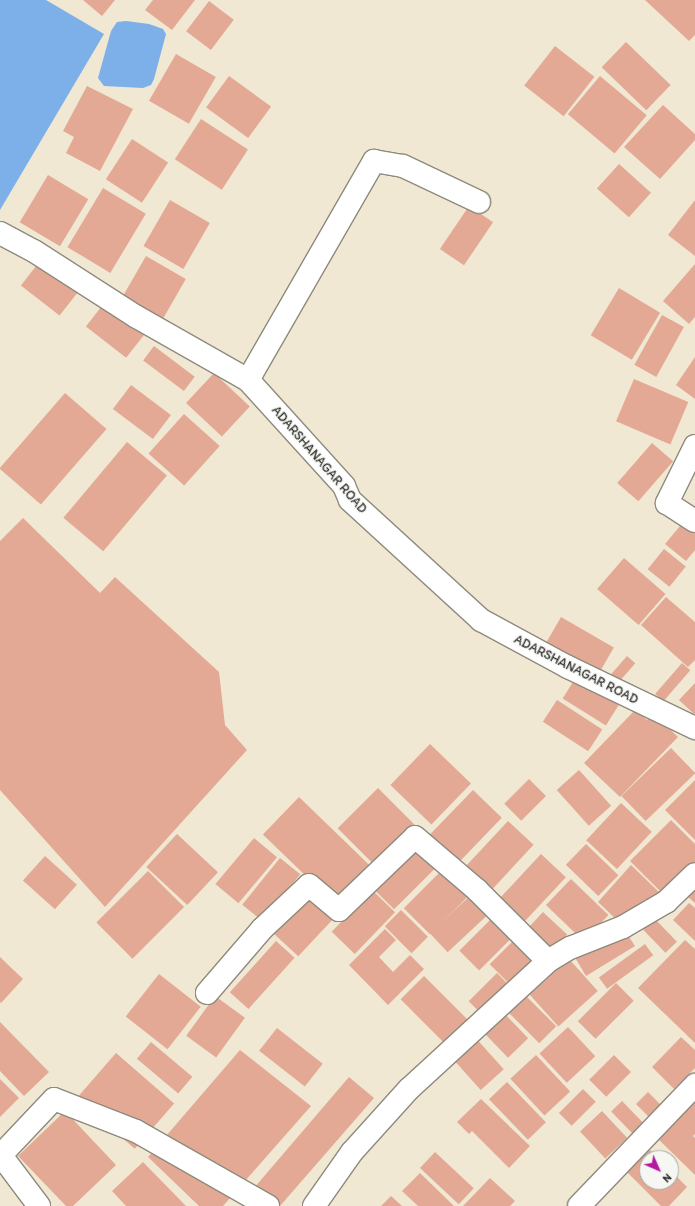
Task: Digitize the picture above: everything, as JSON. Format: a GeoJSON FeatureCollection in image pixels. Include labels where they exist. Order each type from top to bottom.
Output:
{"type":"FeatureCollection","features":[{"type":"Feature","properties":{"kind":"street"},"geometry":{"type":"LineString","coordinates":[[248,380],[374,161],[403,166],[479,202]]}},
{"type":"Feature","properties":{"kind":"street","name":"ADARSHANAGAR ROAD"},"geometry":{"type":"LineString","coordinates":[[0,233],[34,251],[137,316],[248,380],[344,486],[350,500],[481,620],[568,667],[695,728]]}},
{"type":"Feature","properties":{"kind":"street"},"geometry":{"type":"LineString","coordinates":[[695,446],[667,503],[695,521]]}},
{"type":"Feature","properties":{"kind":"street"},"geometry":{"type":"LineString","coordinates":[[207,993],[262,929],[309,885],[339,910],[415,837],[476,890],[548,961]]}},
{"type":"Feature","properties":{"kind":"street"},"geometry":{"type":"LineString","coordinates":[[314,1206],[352,1152],[409,1089],[548,961],[570,948],[623,927],[666,902],[695,874]]}},
{"type":"Feature","properties":{"kind":"street"},"geometry":{"type":"LineString","coordinates":[[579,1206],[695,1085]]}},
{"type":"Feature","properties":{"kind":"street"},"geometry":{"type":"LineString","coordinates":[[39,1206],[1,1154],[54,1099],[136,1132],[268,1206]]}},
{"type":"Feature","properties":{"kind":"water"},"geometry":{"type":"Polygon","coordinates":[[[0,0],[46,0],[104,34],[0,210],[0,0]]]}},
{"type":"Feature","properties":{"kind":"water"},"geometry":{"type":"Polygon","coordinates":[[[126,21],[149,24],[163,29],[166,34],[154,79],[151,85],[143,88],[104,86],[98,78],[111,31],[117,22],[126,21]]]}},
{"type":"Feature","properties":{"kind":"building"},"geometry":{"type":"Polygon","coordinates":[[[83,0],[115,0],[102,16],[83,0]]]}},
{"type":"Feature","properties":{"kind":"building"},"geometry":{"type":"Polygon","coordinates":[[[153,0],[195,0],[172,30],[145,10],[153,0]]]}},
{"type":"Feature","properties":{"kind":"building"},"geometry":{"type":"Polygon","coordinates":[[[645,0],[695,0],[695,35],[689,41],[645,0]]]}},
{"type":"Feature","properties":{"kind":"building"},"geometry":{"type":"Polygon","coordinates":[[[209,1],[234,20],[211,50],[186,31],[209,1]]]}},
{"type":"Feature","properties":{"kind":"building"},"geometry":{"type":"Polygon","coordinates":[[[626,42],[671,85],[646,110],[602,67],[626,42]]]}},
{"type":"Feature","properties":{"kind":"building"},"geometry":{"type":"Polygon","coordinates":[[[555,46],[594,77],[564,116],[524,85],[555,46]]]}},
{"type":"Feature","properties":{"kind":"building"},"geometry":{"type":"Polygon","coordinates":[[[176,54],[216,77],[189,124],[149,101],[176,54]]]}},
{"type":"Feature","properties":{"kind":"building"},"geometry":{"type":"Polygon","coordinates":[[[229,76],[271,107],[248,138],[206,108],[229,76]]]}},
{"type":"Feature","properties":{"kind":"building"},"geometry":{"type":"Polygon","coordinates":[[[600,76],[647,115],[615,154],[568,114],[600,76]]]}},
{"type":"Feature","properties":{"kind":"building"},"geometry":{"type":"Polygon","coordinates":[[[87,86],[133,109],[100,171],[66,153],[74,137],[63,131],[87,86]]]}},
{"type":"Feature","properties":{"kind":"building"},"geometry":{"type":"Polygon","coordinates":[[[663,105],[695,134],[695,140],[660,179],[624,147],[663,105]]]}},
{"type":"Feature","properties":{"kind":"building"},"geometry":{"type":"Polygon","coordinates":[[[201,119],[248,149],[222,190],[175,159],[201,119]]]}},
{"type":"Feature","properties":{"kind":"building"},"geometry":{"type":"Polygon","coordinates":[[[132,139],[168,162],[142,203],[106,179],[132,139]]]}},
{"type":"Feature","properties":{"kind":"building"},"geometry":{"type":"Polygon","coordinates":[[[619,164],[651,193],[629,217],[597,189],[619,164]]]}},
{"type":"Feature","properties":{"kind":"building"},"geometry":{"type":"Polygon","coordinates":[[[48,175],[88,199],[60,246],[20,222],[48,175]]]}},
{"type":"Feature","properties":{"kind":"building"},"geometry":{"type":"Polygon","coordinates":[[[103,188],[146,214],[110,273],[67,247],[103,188]]]}},
{"type":"Feature","properties":{"kind":"building"},"geometry":{"type":"Polygon","coordinates":[[[170,200],[210,223],[183,269],[144,246],[170,200]]]}},
{"type":"Feature","properties":{"kind":"building"},"geometry":{"type":"Polygon","coordinates":[[[695,200],[695,256],[668,235],[695,200]]]}},
{"type":"Feature","properties":{"kind":"building"},"geometry":{"type":"Polygon","coordinates":[[[469,206],[493,222],[464,265],[440,249],[469,206]]]}},
{"type":"Feature","properties":{"kind":"building"},"geometry":{"type":"Polygon","coordinates":[[[146,256],[186,279],[159,325],[120,302],[146,256]]]}},
{"type":"Feature","properties":{"kind":"building"},"geometry":{"type":"Polygon","coordinates":[[[40,261],[79,291],[60,316],[21,285],[40,261]]]}},
{"type":"Feature","properties":{"kind":"building"},"geometry":{"type":"Polygon","coordinates":[[[695,264],[695,317],[689,324],[663,301],[695,264]]]}},
{"type":"Feature","properties":{"kind":"building"},"geometry":{"type":"Polygon","coordinates":[[[619,288],[660,313],[632,360],[591,335],[619,288]]]}},
{"type":"Feature","properties":{"kind":"building"},"geometry":{"type":"Polygon","coordinates":[[[105,302],[145,333],[126,358],[86,326],[105,302]]]}},
{"type":"Feature","properties":{"kind":"building"},"geometry":{"type":"Polygon","coordinates":[[[662,315],[684,327],[656,377],[634,365],[662,315]]]}},
{"type":"Feature","properties":{"kind":"building"},"geometry":{"type":"Polygon","coordinates":[[[154,346],[195,377],[184,391],[143,360],[154,346]]]}},
{"type":"Feature","properties":{"kind":"building"},"geometry":{"type":"Polygon","coordinates":[[[695,357],[695,399],[676,385],[695,357]]]}},
{"type":"Feature","properties":{"kind":"building"},"geometry":{"type":"Polygon","coordinates":[[[214,373],[250,406],[222,436],[186,403],[214,373]]]}},
{"type":"Feature","properties":{"kind":"building"},"geometry":{"type":"Polygon","coordinates":[[[634,379],[688,402],[670,444],[616,421],[634,379]]]}},
{"type":"Feature","properties":{"kind":"building"},"geometry":{"type":"Polygon","coordinates":[[[131,385],[171,415],[153,439],[113,409],[131,385]]]}},
{"type":"Feature","properties":{"kind":"building"},"geometry":{"type":"Polygon","coordinates":[[[65,393],[107,429],[41,505],[0,468],[65,393]]]}},
{"type":"Feature","properties":{"kind":"building"},"geometry":{"type":"Polygon","coordinates":[[[184,414],[220,446],[184,486],[149,453],[184,414]]]}},
{"type":"Feature","properties":{"kind":"building"},"geometry":{"type":"Polygon","coordinates":[[[127,442],[167,475],[103,551],[63,518],[127,442]]]}},
{"type":"Feature","properties":{"kind":"building"},"geometry":{"type":"Polygon","coordinates":[[[652,443],[673,461],[638,501],[617,483],[652,443]]]}},
{"type":"Feature","properties":{"kind":"building"},"geometry":{"type":"Polygon","coordinates":[[[23,518],[100,593],[115,577],[219,672],[225,725],[247,750],[105,907],[0,790],[0,541],[23,518]]]}},
{"type":"Feature","properties":{"kind":"building"},"geometry":{"type":"Polygon","coordinates":[[[685,520],[695,529],[695,550],[686,561],[665,544],[685,520]]]}},
{"type":"Feature","properties":{"kind":"building"},"geometry":{"type":"Polygon","coordinates":[[[664,549],[686,567],[669,587],[648,569],[664,549]]]}},
{"type":"Feature","properties":{"kind":"building"},"geometry":{"type":"Polygon","coordinates":[[[624,558],[666,594],[639,625],[597,589],[624,558]]]}},
{"type":"Feature","properties":{"kind":"building"},"geometry":{"type":"Polygon","coordinates":[[[666,597],[695,622],[695,660],[688,667],[641,625],[666,597]]]}},
{"type":"Feature","properties":{"kind":"building"},"geometry":{"type":"Polygon","coordinates":[[[561,617],[614,648],[599,673],[546,643],[561,617]]]}},
{"type":"Feature","properties":{"kind":"building"},"geometry":{"type":"Polygon","coordinates":[[[627,656],[635,663],[620,681],[611,674],[627,656]]]}},
{"type":"Feature","properties":{"kind":"building"},"geometry":{"type":"Polygon","coordinates":[[[682,663],[690,670],[663,701],[655,694],[682,663]]]}},
{"type":"Feature","properties":{"kind":"building"},"geometry":{"type":"Polygon","coordinates":[[[578,674],[621,701],[606,726],[563,699],[578,674]]]}},
{"type":"Feature","properties":{"kind":"building"},"geometry":{"type":"Polygon","coordinates":[[[695,683],[695,713],[694,714],[679,700],[695,683]]]}},
{"type":"Feature","properties":{"kind":"building"},"geometry":{"type":"Polygon","coordinates":[[[557,700],[602,729],[588,751],[543,722],[557,700]]]}},
{"type":"Feature","properties":{"kind":"building"},"geometry":{"type":"Polygon","coordinates":[[[636,709],[647,720],[653,713],[678,737],[620,797],[584,763],[636,709]]]}},
{"type":"Feature","properties":{"kind":"building"},"geometry":{"type":"Polygon","coordinates":[[[430,744],[471,784],[431,825],[390,785],[430,744]]]}},
{"type":"Feature","properties":{"kind":"building"},"geometry":{"type":"Polygon","coordinates":[[[671,748],[695,773],[646,821],[621,796],[671,748]]]}},
{"type":"Feature","properties":{"kind":"building"},"geometry":{"type":"Polygon","coordinates":[[[579,770],[611,806],[589,826],[557,790],[579,770]]]}},
{"type":"Feature","properties":{"kind":"building"},"geometry":{"type":"Polygon","coordinates":[[[529,779],[546,796],[521,821],[504,804],[529,779]]]}},
{"type":"Feature","properties":{"kind":"building"},"geometry":{"type":"Polygon","coordinates":[[[695,780],[695,840],[665,810],[695,780]]]}},
{"type":"Feature","properties":{"kind":"building"},"geometry":{"type":"Polygon","coordinates":[[[378,788],[417,827],[377,867],[338,828],[378,788]]]}},
{"type":"Feature","properties":{"kind":"building"},"geometry":{"type":"Polygon","coordinates":[[[473,790],[502,818],[453,868],[424,840],[473,790]]]}},
{"type":"Feature","properties":{"kind":"building"},"geometry":{"type":"Polygon","coordinates":[[[299,797],[369,864],[333,902],[263,834],[299,797]]]}},
{"type":"Feature","properties":{"kind":"building"},"geometry":{"type":"Polygon","coordinates":[[[621,803],[652,832],[617,869],[586,840],[621,803]]]}},
{"type":"Feature","properties":{"kind":"building"},"geometry":{"type":"Polygon","coordinates":[[[671,820],[695,844],[695,866],[665,896],[630,861],[671,820]]]}},
{"type":"Feature","properties":{"kind":"building"},"geometry":{"type":"Polygon","coordinates":[[[508,821],[534,845],[490,892],[464,868],[508,821]]]}},
{"type":"Feature","properties":{"kind":"building"},"geometry":{"type":"Polygon","coordinates":[[[177,834],[218,872],[187,905],[146,867],[177,834]]]}},
{"type":"Feature","properties":{"kind":"building"},"geometry":{"type":"Polygon","coordinates":[[[254,838],[277,857],[238,903],[215,884],[254,838]]]}},
{"type":"Feature","properties":{"kind":"building"},"geometry":{"type":"Polygon","coordinates":[[[586,844],[618,875],[598,896],[566,865],[586,844]]]}},
{"type":"Feature","properties":{"kind":"building"},"geometry":{"type":"Polygon","coordinates":[[[416,845],[437,866],[394,909],[373,888],[416,845]]]}},
{"type":"Feature","properties":{"kind":"building"},"geometry":{"type":"Polygon","coordinates":[[[541,854],[566,877],[520,926],[495,903],[541,854]]]}},
{"type":"Feature","properties":{"kind":"building"},"geometry":{"type":"Polygon","coordinates":[[[45,856],[77,885],[55,909],[23,881],[45,856]]]}},
{"type":"Feature","properties":{"kind":"building"},"geometry":{"type":"Polygon","coordinates":[[[280,858],[300,874],[262,921],[242,905],[280,858]]]}},
{"type":"Feature","properties":{"kind":"building"},"geometry":{"type":"Polygon","coordinates":[[[631,865],[661,894],[620,923],[598,902],[631,865]]]}},
{"type":"Feature","properties":{"kind":"building"},"geometry":{"type":"Polygon","coordinates":[[[442,870],[468,896],[430,934],[404,908],[442,870]]]}},
{"type":"Feature","properties":{"kind":"building"},"geometry":{"type":"Polygon","coordinates":[[[148,871],[184,907],[132,959],[96,923],[148,871]]]}},
{"type":"Feature","properties":{"kind":"building"},"geometry":{"type":"Polygon","coordinates":[[[571,879],[608,915],[583,941],[546,905],[571,879]]]}},
{"type":"Feature","properties":{"kind":"building"},"geometry":{"type":"Polygon","coordinates":[[[310,888],[338,914],[298,956],[270,930],[310,888]]]}},
{"type":"Feature","properties":{"kind":"building"},"geometry":{"type":"Polygon","coordinates":[[[695,889],[695,903],[688,897],[695,889]]]}},
{"type":"Feature","properties":{"kind":"building"},"geometry":{"type":"Polygon","coordinates":[[[372,890],[395,912],[355,954],[332,932],[372,890]]]}},
{"type":"Feature","properties":{"kind":"building"},"geometry":{"type":"Polygon","coordinates":[[[473,893],[491,912],[448,952],[430,933],[473,893]]]}},
{"type":"Feature","properties":{"kind":"building"},"geometry":{"type":"Polygon","coordinates":[[[689,903],[695,908],[695,941],[673,920],[689,903]]]}},
{"type":"Feature","properties":{"kind":"building"},"geometry":{"type":"Polygon","coordinates":[[[401,910],[428,937],[412,953],[385,926],[401,910]]]}},
{"type":"Feature","properties":{"kind":"building"},"geometry":{"type":"Polygon","coordinates":[[[543,912],[567,935],[548,955],[524,932],[543,912]]]}},
{"type":"Feature","properties":{"kind":"building"},"geometry":{"type":"Polygon","coordinates":[[[494,916],[514,936],[479,970],[459,951],[494,916]]]}},
{"type":"Feature","properties":{"kind":"building"},"geometry":{"type":"Polygon","coordinates":[[[654,918],[677,942],[665,953],[642,929],[654,918]]]}},
{"type":"Feature","properties":{"kind":"building"},"geometry":{"type":"Polygon","coordinates":[[[385,929],[396,940],[379,957],[393,972],[410,955],[424,969],[388,1005],[349,965],[385,929]]]}},
{"type":"Feature","properties":{"kind":"building"},"geometry":{"type":"Polygon","coordinates":[[[625,931],[635,946],[586,976],[570,949],[625,931]]]}},
{"type":"Feature","properties":{"kind":"building"},"geometry":{"type":"Polygon","coordinates":[[[518,936],[540,958],[512,986],[490,964],[518,936]]]}},
{"type":"Feature","properties":{"kind":"building"},"geometry":{"type":"Polygon","coordinates":[[[685,940],[695,949],[695,1043],[638,988],[685,940]]]}},
{"type":"Feature","properties":{"kind":"building"},"geometry":{"type":"Polygon","coordinates":[[[276,941],[295,958],[248,1009],[230,992],[276,941]]]}},
{"type":"Feature","properties":{"kind":"building"},"geometry":{"type":"Polygon","coordinates":[[[645,944],[653,955],[607,989],[599,978],[645,944]]]}},
{"type":"Feature","properties":{"kind":"building"},"geometry":{"type":"Polygon","coordinates":[[[0,957],[23,979],[1,1003],[0,1002],[0,957]]]}},
{"type":"Feature","properties":{"kind":"building"},"geometry":{"type":"Polygon","coordinates":[[[569,959],[598,991],[558,1026],[530,994],[569,959]]]}},
{"type":"Feature","properties":{"kind":"building"},"geometry":{"type":"Polygon","coordinates":[[[497,973],[510,986],[481,1014],[469,1001],[497,973]]]}},
{"type":"Feature","properties":{"kind":"building"},"geometry":{"type":"Polygon","coordinates":[[[159,974],[201,1007],[168,1049],[126,1017],[159,974]]]}},
{"type":"Feature","properties":{"kind":"building"},"geometry":{"type":"Polygon","coordinates":[[[424,976],[471,1023],[447,1046],[401,999],[424,976]]]}},
{"type":"Feature","properties":{"kind":"building"},"geometry":{"type":"Polygon","coordinates":[[[616,983],[634,1001],[595,1039],[578,1021],[616,983]]]}},
{"type":"Feature","properties":{"kind":"building"},"geometry":{"type":"Polygon","coordinates":[[[523,993],[556,1026],[539,1043],[506,1010],[523,993]]]}},
{"type":"Feature","properties":{"kind":"building"},"geometry":{"type":"Polygon","coordinates":[[[215,996],[245,1018],[216,1057],[186,1036],[215,996]]]}},
{"type":"Feature","properties":{"kind":"building"},"geometry":{"type":"Polygon","coordinates":[[[499,1008],[528,1038],[508,1058],[479,1027],[499,1008]]]}},
{"type":"Feature","properties":{"kind":"building"},"geometry":{"type":"Polygon","coordinates":[[[0,1022],[49,1072],[24,1096],[0,1071],[0,1022]]]}},
{"type":"Feature","properties":{"kind":"building"},"geometry":{"type":"Polygon","coordinates":[[[568,1027],[595,1056],[567,1083],[539,1054],[568,1027]]]}},
{"type":"Feature","properties":{"kind":"building"},"geometry":{"type":"Polygon","coordinates":[[[277,1028],[323,1064],[305,1087],[259,1051],[277,1028]]]}},
{"type":"Feature","properties":{"kind":"building"},"geometry":{"type":"Polygon","coordinates":[[[473,1035],[504,1069],[481,1090],[450,1056],[473,1035]]]}},
{"type":"Feature","properties":{"kind":"building"},"geometry":{"type":"Polygon","coordinates":[[[681,1037],[695,1050],[695,1068],[674,1089],[652,1067],[681,1037]]]}},
{"type":"Feature","properties":{"kind":"building"},"geometry":{"type":"Polygon","coordinates":[[[151,1042],[192,1077],[178,1094],[137,1059],[151,1042]]]}},
{"type":"Feature","properties":{"kind":"building"},"geometry":{"type":"Polygon","coordinates":[[[240,1050],[311,1106],[223,1206],[199,1206],[148,1157],[240,1050]]]}},
{"type":"Feature","properties":{"kind":"building"},"geometry":{"type":"Polygon","coordinates":[[[116,1053],[174,1104],[135,1149],[77,1098],[116,1053]]]}},
{"type":"Feature","properties":{"kind":"building"},"geometry":{"type":"Polygon","coordinates":[[[536,1055],[570,1092],[545,1115],[510,1079],[536,1055]]]}},
{"type":"Feature","properties":{"kind":"building"},"geometry":{"type":"Polygon","coordinates":[[[614,1055],[631,1072],[606,1097],[589,1080],[614,1055]]]}},
{"type":"Feature","properties":{"kind":"building"},"geometry":{"type":"Polygon","coordinates":[[[349,1077],[374,1098],[280,1206],[275,1206],[254,1188],[349,1077]]]}},
{"type":"Feature","properties":{"kind":"building"},"geometry":{"type":"Polygon","coordinates":[[[0,1079],[19,1098],[0,1117],[0,1079]]]}},
{"type":"Feature","properties":{"kind":"building"},"geometry":{"type":"Polygon","coordinates":[[[507,1082],[546,1122],[528,1140],[489,1099],[507,1082]]]}},
{"type":"Feature","properties":{"kind":"building"},"geometry":{"type":"Polygon","coordinates":[[[583,1089],[596,1102],[572,1126],[559,1113],[583,1089]]]}},
{"type":"Feature","properties":{"kind":"building"},"geometry":{"type":"Polygon","coordinates":[[[695,1089],[695,1134],[693,1136],[695,1138],[695,1175],[679,1159],[679,1150],[669,1150],[652,1133],[695,1089]]]}},
{"type":"Feature","properties":{"kind":"building"},"geometry":{"type":"Polygon","coordinates":[[[648,1092],[662,1106],[650,1118],[636,1104],[648,1092]]]}},
{"type":"Feature","properties":{"kind":"building"},"geometry":{"type":"Polygon","coordinates":[[[481,1099],[530,1146],[509,1168],[472,1131],[469,1134],[457,1122],[481,1099]]]}},
{"type":"Feature","properties":{"kind":"building"},"geometry":{"type":"Polygon","coordinates":[[[622,1101],[644,1124],[633,1134],[611,1111],[622,1101]]]}},
{"type":"Feature","properties":{"kind":"building"},"geometry":{"type":"Polygon","coordinates":[[[65,1111],[116,1165],[73,1206],[66,1206],[18,1156],[65,1111]]]}},
{"type":"Feature","properties":{"kind":"building"},"geometry":{"type":"Polygon","coordinates":[[[602,1111],[627,1138],[605,1159],[580,1131],[602,1111]]]}},
{"type":"Feature","properties":{"kind":"building"},"geometry":{"type":"Polygon","coordinates":[[[646,1146],[650,1150],[642,1150],[646,1146]]]}},
{"type":"Feature","properties":{"kind":"building"},"geometry":{"type":"Polygon","coordinates":[[[435,1152],[474,1188],[459,1204],[420,1168],[435,1152]]]}},
{"type":"Feature","properties":{"kind":"building"},"geometry":{"type":"Polygon","coordinates":[[[639,1153],[639,1184],[624,1169],[639,1153]]]}},
{"type":"Feature","properties":{"kind":"building"},"geometry":{"type":"Polygon","coordinates":[[[143,1162],[186,1206],[126,1206],[112,1191],[143,1162]]]}},
{"type":"Feature","properties":{"kind":"building"},"geometry":{"type":"Polygon","coordinates":[[[420,1173],[454,1206],[418,1206],[402,1191],[420,1173]]]}},
{"type":"Feature","properties":{"kind":"building"},"geometry":{"type":"Polygon","coordinates":[[[490,1178],[515,1201],[510,1206],[463,1206],[490,1178]]]}},
{"type":"Feature","properties":{"kind":"building"},"geometry":{"type":"Polygon","coordinates":[[[679,1179],[687,1187],[669,1206],[661,1206],[645,1190],[679,1190],[679,1179]]]}},
{"type":"Feature","properties":{"kind":"building"},"geometry":{"type":"Polygon","coordinates":[[[391,1196],[402,1206],[381,1206],[391,1196]]]}}]}
